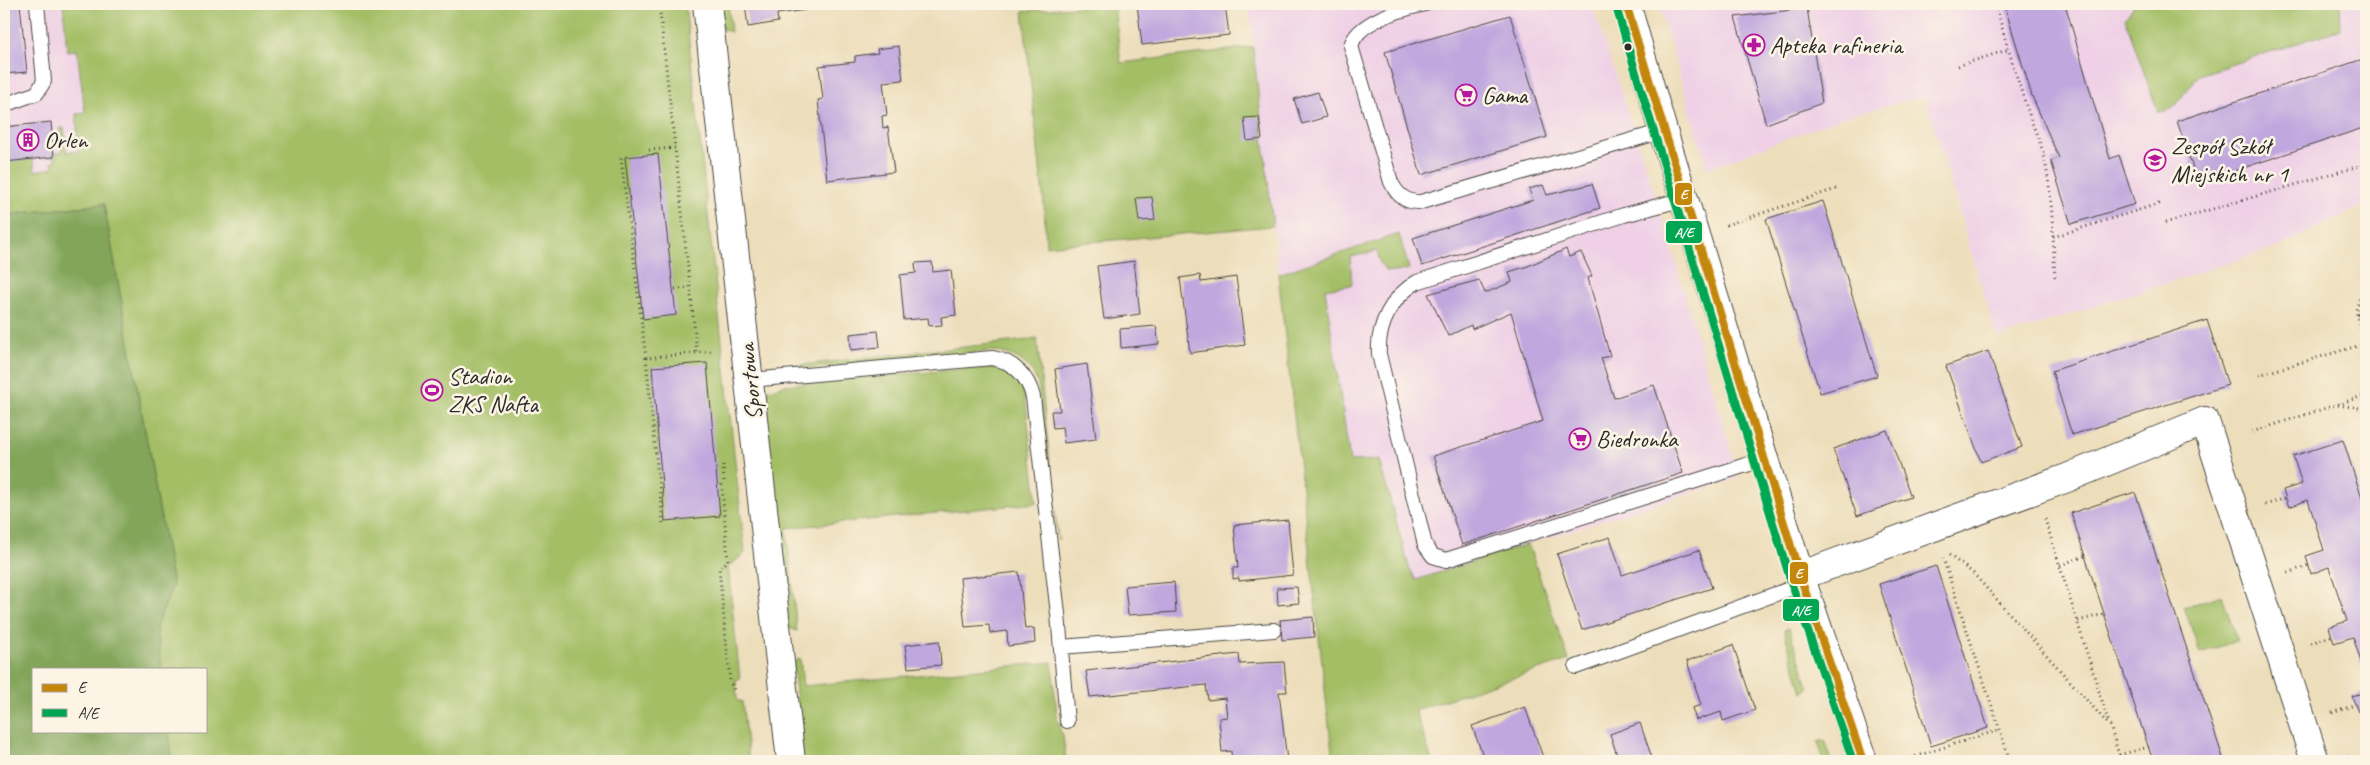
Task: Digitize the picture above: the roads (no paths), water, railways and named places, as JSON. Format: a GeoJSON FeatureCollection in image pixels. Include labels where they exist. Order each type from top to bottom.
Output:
{"type":"FeatureCollection","features":[{"type":"Feature","properties":{"kind":"street","name":"Sportowa"},"geometry":{"type":"LineString","coordinates":[[708,4],[792,761]]}},
{"type":"Feature","properties":{"kind":"street"},"geometry":{"type":"LineString","coordinates":[[1626,4],[1663,131],[1802,580],[1863,761]]}},
{"type":"Feature","properties":{"kind":"street"},"geometry":{"type":"LineString","coordinates":[[1802,580],[2067,478],[2205,420],[2315,761]]}},
{"type":"Feature","properties":{"kind":"lane"},"geometry":{"type":"LineString","coordinates":[[4,105],[37,93],[44,81],[37,4]]}},
{"type":"Feature","properties":{"kind":"lane"},"geometry":{"type":"LineString","coordinates":[[1425,4],[1378,19],[1358,34],[1351,46],[1391,182],[1399,195],[1406,200],[1421,202],[1663,131]]}},
{"type":"Feature","properties":{"kind":"lane"},"geometry":{"type":"LineString","coordinates":[[1684,198],[1624,215],[1417,282],[1406,289],[1394,304],[1381,328],[1379,354],[1425,545],[1433,556],[1446,560],[1765,459]]}},
{"type":"Feature","properties":{"kind":"lane"},"geometry":{"type":"LineString","coordinates":[[750,380],[992,358],[1016,368],[1029,384],[1034,397],[1061,647],[1063,695],[1067,721]]}},
{"type":"Feature","properties":{"kind":"lane"},"geometry":{"type":"LineString","coordinates":[[1576,667],[1802,580]]}},
{"type":"Feature","properties":{"kind":"lane"},"geometry":{"type":"LineString","coordinates":[[1061,647],[1274,630]]}},
{"type":"Feature","properties":{"kind":"place","name":"Apteka rafineria"},"geometry":{"type":"Point","coordinates":[1754,45]}},
{"type":"Feature","properties":{"kind":"place","name":"Gama"},"geometry":{"type":"Point","coordinates":[1466,95]}},
{"type":"Feature","properties":{"kind":"place","name":"Orlen"},"geometry":{"type":"Point","coordinates":[28,140]}},
{"type":"Feature","properties":{"kind":"place","name":"Zespół Szkół Miejskich nr 1"},"geometry":{"type":"Point","coordinates":[2155,160]}},
{"type":"Feature","properties":{"kind":"place","name":"Stadion ZKS Nafta"},"geometry":{"type":"Point","coordinates":[432,390]}},
{"type":"Feature","properties":{"kind":"place","name":"Biedronka"},"geometry":{"type":"Point","coordinates":[1580,439]}}]}
